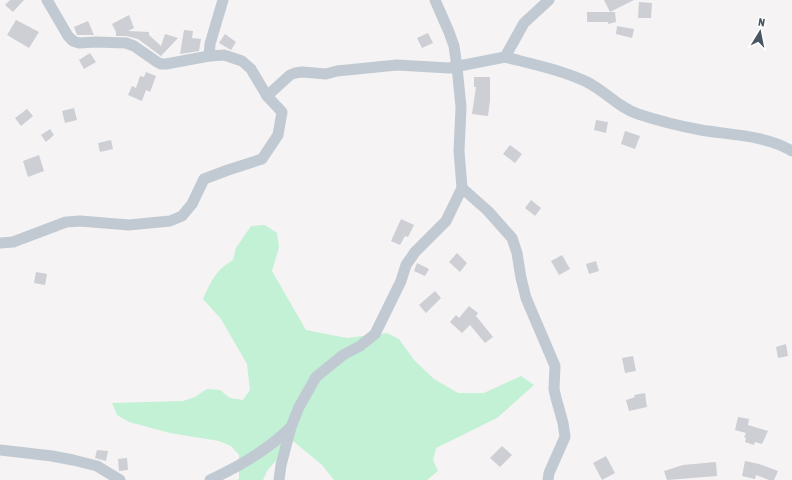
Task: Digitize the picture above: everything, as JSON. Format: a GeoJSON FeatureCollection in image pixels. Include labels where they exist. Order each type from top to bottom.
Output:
{"type":"FeatureCollection","features":[{"type":"Feature","properties":{"kind":"street"},"geometry":{"type":"LineString","coordinates":[[0,243],[14,242],[66,222],[80,221],[149,224],[170,221],[182,216],[192,204],[204,179],[262,159],[278,135],[282,112],[267,96],[251,69],[242,61],[224,55],[209,56],[166,64],[157,62],[134,46],[126,43],[79,43],[73,41],[68,36],[47,0]]}},
{"type":"Feature","properties":{"kind":"street"},"geometry":{"type":"LineString","coordinates":[[209,56],[210,44],[223,0]]}},
{"type":"Feature","properties":{"kind":"street"},"geometry":{"type":"LineString","coordinates":[[279,480],[281,465],[291,426],[299,407],[316,377],[343,355],[360,346],[375,334],[401,281],[406,265],[415,252],[446,221],[462,188],[459,150],[461,107],[454,46],[450,32],[435,0]]}},
{"type":"Feature","properties":{"kind":"street"},"geometry":{"type":"LineString","coordinates":[[505,57],[524,23],[550,0]]}},
{"type":"Feature","properties":{"kind":"street"},"geometry":{"type":"LineString","coordinates":[[267,96],[290,75],[295,73],[302,72],[326,74],[337,71],[396,65],[426,68],[449,68],[505,57],[573,77],[588,83],[618,104],[636,114],[684,127],[754,138],[792,151]]}},
{"type":"Feature","properties":{"kind":"street"},"geometry":{"type":"LineString","coordinates":[[462,188],[488,211],[512,238],[517,253],[526,298],[555,366],[555,394],[564,427],[565,437],[549,473],[548,480]]}},
{"type":"Feature","properties":{"kind":"street"},"geometry":{"type":"LineString","coordinates":[[210,480],[231,470],[279,439],[291,426]]}},
{"type":"Feature","properties":{"kind":"street"},"geometry":{"type":"LineString","coordinates":[[0,450],[73,460],[97,466],[120,480]]}},
{"type":"Feature","properties":{"kind":"green space"},"geometry":{"type":"Polygon","coordinates":[[[265,225],[277,233],[279,247],[272,271],[306,330],[347,338],[387,333],[399,339],[414,360],[434,379],[458,393],[484,393],[521,376],[534,385],[497,418],[436,448],[433,460],[438,471],[427,480],[334,480],[322,465],[293,441],[267,471],[263,480],[237,480],[239,479],[239,455],[231,446],[219,441],[170,433],[129,422],[117,415],[112,403],[183,401],[195,397],[207,389],[220,390],[230,398],[243,400],[250,390],[247,364],[221,319],[203,299],[218,272],[233,260],[236,248],[251,226],[265,225]]]}},
{"type":"Feature","properties":{"kind":"building"},"geometry":{"type":"Polygon","coordinates":[[[10,0],[24,0],[13,12],[5,5],[10,0]]]}},
{"type":"Feature","properties":{"kind":"building"},"geometry":{"type":"Polygon","coordinates":[[[604,0],[634,0],[610,12],[604,0]]]}},
{"type":"Feature","properties":{"kind":"building"},"geometry":{"type":"Polygon","coordinates":[[[639,2],[652,3],[651,18],[638,18],[639,2]]]}},
{"type":"Feature","properties":{"kind":"building"},"geometry":{"type":"Polygon","coordinates":[[[587,12],[615,12],[616,22],[608,24],[608,22],[587,22],[587,12]]]}},
{"type":"Feature","properties":{"kind":"building"},"geometry":{"type":"Polygon","coordinates":[[[129,15],[134,28],[128,31],[149,32],[149,35],[161,46],[165,34],[178,38],[161,56],[138,39],[126,36],[116,36],[116,32],[112,24],[129,15]]]}},
{"type":"Feature","properties":{"kind":"building"},"geometry":{"type":"Polygon","coordinates":[[[16,20],[39,32],[29,48],[7,35],[16,20]]]}},
{"type":"Feature","properties":{"kind":"building"},"geometry":{"type":"Polygon","coordinates":[[[88,21],[94,35],[77,35],[74,27],[88,21]]]}},
{"type":"Feature","properties":{"kind":"building"},"geometry":{"type":"Polygon","coordinates":[[[617,26],[634,29],[632,38],[616,34],[617,26]]]}},
{"type":"Feature","properties":{"kind":"building"},"geometry":{"type":"Polygon","coordinates":[[[184,30],[193,31],[192,38],[201,39],[199,51],[180,54],[184,30]]]}},
{"type":"Feature","properties":{"kind":"building"},"geometry":{"type":"Polygon","coordinates":[[[428,33],[433,43],[422,48],[417,38],[428,33]]]}},
{"type":"Feature","properties":{"kind":"building"},"geometry":{"type":"Polygon","coordinates":[[[225,34],[236,42],[231,50],[219,43],[225,34]]]}},
{"type":"Feature","properties":{"kind":"building"},"geometry":{"type":"Polygon","coordinates":[[[90,53],[96,62],[84,69],[79,60],[90,53]]]}},
{"type":"Feature","properties":{"kind":"building"},"geometry":{"type":"Polygon","coordinates":[[[146,72],[156,76],[150,92],[146,90],[142,101],[128,95],[132,86],[136,88],[140,76],[144,77],[146,72]]]}},
{"type":"Feature","properties":{"kind":"building"},"geometry":{"type":"Polygon","coordinates":[[[474,77],[490,77],[488,116],[472,114],[476,87],[474,87],[474,77]]]}},
{"type":"Feature","properties":{"kind":"building"},"geometry":{"type":"Polygon","coordinates":[[[74,108],[77,120],[65,123],[62,111],[74,108]]]}},
{"type":"Feature","properties":{"kind":"building"},"geometry":{"type":"Polygon","coordinates":[[[27,109],[33,116],[21,126],[15,118],[27,109]]]}},
{"type":"Feature","properties":{"kind":"building"},"geometry":{"type":"Polygon","coordinates":[[[596,120],[608,122],[606,133],[594,130],[596,120]]]}},
{"type":"Feature","properties":{"kind":"building"},"geometry":{"type":"Polygon","coordinates":[[[50,129],[54,135],[46,142],[41,135],[50,129]]]}},
{"type":"Feature","properties":{"kind":"building"},"geometry":{"type":"Polygon","coordinates":[[[625,131],[640,136],[635,149],[621,144],[625,131]]]}},
{"type":"Feature","properties":{"kind":"building"},"geometry":{"type":"Polygon","coordinates":[[[111,140],[113,149],[100,152],[98,143],[111,140]]]}},
{"type":"Feature","properties":{"kind":"building"},"geometry":{"type":"Polygon","coordinates":[[[510,145],[522,154],[515,163],[503,154],[510,145]]]}},
{"type":"Feature","properties":{"kind":"building"},"geometry":{"type":"Polygon","coordinates":[[[39,155],[44,171],[28,177],[23,161],[39,155]]]}},
{"type":"Feature","properties":{"kind":"building"},"geometry":{"type":"Polygon","coordinates":[[[531,200],[541,208],[535,216],[525,208],[531,200]]]}},
{"type":"Feature","properties":{"kind":"building"},"geometry":{"type":"Polygon","coordinates":[[[401,219],[414,225],[408,237],[405,236],[400,245],[391,241],[401,219]]]}},
{"type":"Feature","properties":{"kind":"building"},"geometry":{"type":"Polygon","coordinates":[[[457,253],[467,263],[460,272],[449,262],[457,253]]]}},
{"type":"Feature","properties":{"kind":"building"},"geometry":{"type":"Polygon","coordinates":[[[562,255],[570,269],[559,275],[551,261],[562,255]]]}},
{"type":"Feature","properties":{"kind":"building"},"geometry":{"type":"Polygon","coordinates":[[[596,261],[599,271],[589,274],[586,264],[596,261]]]}},
{"type":"Feature","properties":{"kind":"building"},"geometry":{"type":"Polygon","coordinates":[[[417,263],[429,269],[425,276],[414,271],[417,263]]]}},
{"type":"Feature","properties":{"kind":"building"},"geometry":{"type":"Polygon","coordinates":[[[36,272],[47,274],[45,285],[34,283],[36,272]]]}},
{"type":"Feature","properties":{"kind":"building"},"geometry":{"type":"Polygon","coordinates":[[[435,291],[441,298],[426,313],[419,305],[435,291]]]}},
{"type":"Feature","properties":{"kind":"building"},"geometry":{"type":"Polygon","coordinates":[[[469,306],[478,313],[476,316],[493,337],[485,343],[470,325],[462,333],[450,322],[456,315],[459,318],[469,306]]]}},
{"type":"Feature","properties":{"kind":"building"},"geometry":{"type":"Polygon","coordinates":[[[786,344],[788,356],[778,358],[776,347],[786,344]]]}},
{"type":"Feature","properties":{"kind":"building"},"geometry":{"type":"Polygon","coordinates":[[[633,356],[636,371],[625,373],[622,358],[633,356]]]}},
{"type":"Feature","properties":{"kind":"building"},"geometry":{"type":"Polygon","coordinates":[[[645,393],[647,407],[629,411],[626,400],[635,397],[634,395],[645,393]]]}},
{"type":"Feature","properties":{"kind":"building"},"geometry":{"type":"Polygon","coordinates":[[[738,417],[749,419],[748,425],[768,431],[762,444],[755,442],[754,445],[745,442],[746,438],[744,437],[746,433],[735,430],[738,417]]]}},
{"type":"Feature","properties":{"kind":"building"},"geometry":{"type":"Polygon","coordinates":[[[502,446],[512,455],[500,467],[490,458],[502,446]]]}},
{"type":"Feature","properties":{"kind":"building"},"geometry":{"type":"Polygon","coordinates":[[[97,450],[108,451],[106,461],[95,458],[97,450]]]}},
{"type":"Feature","properties":{"kind":"building"},"geometry":{"type":"Polygon","coordinates":[[[606,456],[615,473],[602,480],[593,463],[606,456]]]}},
{"type":"Feature","properties":{"kind":"building"},"geometry":{"type":"Polygon","coordinates":[[[127,458],[128,470],[119,471],[118,459],[127,458]]]}},
{"type":"Feature","properties":{"kind":"building"},"geometry":{"type":"Polygon","coordinates":[[[745,461],[778,471],[774,480],[769,480],[756,475],[755,479],[742,476],[745,461]]]}},
{"type":"Feature","properties":{"kind":"building"},"geometry":{"type":"Polygon","coordinates":[[[716,462],[717,476],[667,480],[664,471],[683,465],[716,462]]]}}]}
